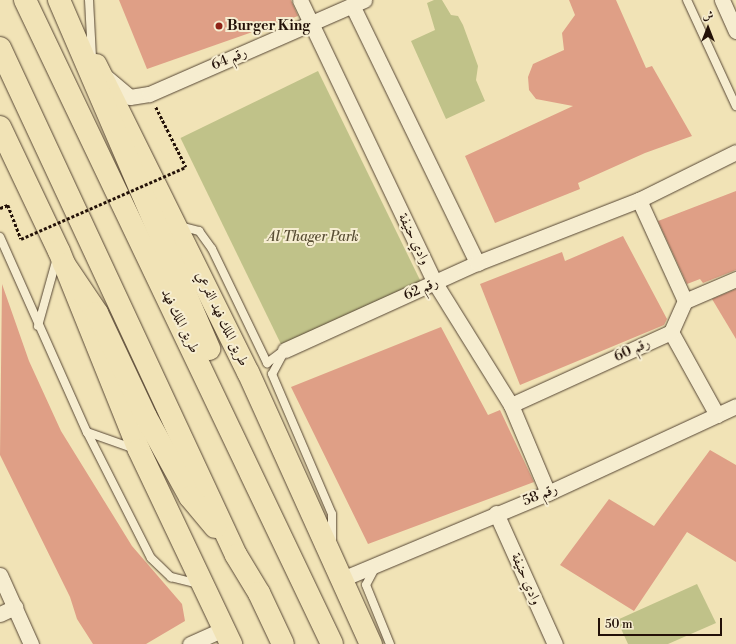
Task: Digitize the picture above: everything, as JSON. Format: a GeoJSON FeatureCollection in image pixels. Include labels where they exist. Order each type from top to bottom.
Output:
{"type":"FeatureCollection","features":[{"type":"Feature","properties":{"kind":"main road","name":"طريق الملك فهد"},"geometry":{"type":"LineString","coordinates":[[25,0],[238,440],[332,644]]}},
{"type":"Feature","properties":{"kind":"main road"},"geometry":{"type":"LineString","coordinates":[[59,0],[217,367],[238,440]]}},
{"type":"Feature","properties":{"kind":"main road","name":"طريق الملك فهد الفرعي"},"geometry":{"type":"LineString","coordinates":[[59,0],[95,64],[177,225],[371,644]]}},
{"type":"Feature","properties":{"kind":"main road"},"geometry":{"type":"LineString","coordinates":[[0,48],[236,555],[259,593],[283,644]]}},
{"type":"Feature","properties":{"kind":"main road"},"geometry":{"type":"LineString","coordinates":[[1,137],[61,258],[139,450],[227,636]]}},
{"type":"Feature","properties":{"kind":"main road"},"geometry":{"type":"LineString","coordinates":[[61,258],[97,313],[146,418],[190,497],[236,555]]}},
{"type":"Feature","properties":{"kind":"street","name":"وادي حنيفة"},"geometry":{"type":"LineString","coordinates":[[300,0],[435,283],[511,405],[548,493]]}},
{"type":"Feature","properties":{"kind":"street"},"geometry":{"type":"LineString","coordinates":[[722,0],[736,31]]}},
{"type":"Feature","properties":{"kind":"street","name":"رقم 64"},"geometry":{"type":"LineString","coordinates":[[95,64],[130,96],[149,94],[358,3]]}},
{"type":"Feature","properties":{"kind":"street"},"geometry":{"type":"LineString","coordinates":[[358,3],[477,263]]}},
{"type":"Feature","properties":{"kind":"street","name":"رقم 62"},"geometry":{"type":"LineString","coordinates":[[285,350],[477,263],[639,200],[736,152]]}},
{"type":"Feature","properties":{"kind":"street"},"geometry":{"type":"LineString","coordinates":[[639,200],[685,301]]}},
{"type":"Feature","properties":{"kind":"street"},"geometry":{"type":"LineString","coordinates":[[717,415],[671,332],[685,301],[736,280]]}},
{"type":"Feature","properties":{"kind":"street","name":"رقم 60"},"geometry":{"type":"LineString","coordinates":[[511,405],[671,332]]}},
{"type":"Feature","properties":{"kind":"street","name":"رقم 58"},"geometry":{"type":"LineString","coordinates":[[342,579],[496,513],[548,493],[736,406]]}},
{"type":"Feature","properties":{"kind":"street","name":"وادي حنيفة"},"geometry":{"type":"LineString","coordinates":[[496,513],[555,644]]}},
{"type":"Feature","properties":{"kind":"street"},"geometry":{"type":"LineString","coordinates":[[0,575],[32,644]]}},
{"type":"Feature","properties":{"kind":"street"},"geometry":{"type":"LineString","coordinates":[[0,614],[15,607]]}},
{"type":"Feature","properties":{"kind":"street"},"geometry":{"type":"LineString","coordinates":[[190,644],[227,636]]}},
{"type":"Feature","properties":{"kind":"lane"},"geometry":{"type":"LineString","coordinates":[[89,0],[95,64]]}},
{"type":"Feature","properties":{"kind":"lane"},"geometry":{"type":"LineString","coordinates":[[687,0],[736,106]]}},
{"type":"Feature","properties":{"kind":"lane","name":"رقم 62"},"geometry":{"type":"LineString","coordinates":[[177,225],[199,231],[212,250],[267,363],[285,350]]}},
{"type":"Feature","properties":{"kind":"lane"},"geometry":{"type":"LineString","coordinates":[[0,236],[38,326],[87,432],[151,558],[171,577],[203,585]]}},
{"type":"Feature","properties":{"kind":"lane"},"geometry":{"type":"LineString","coordinates":[[38,326],[61,258]]}},
{"type":"Feature","properties":{"kind":"lane"},"geometry":{"type":"LineString","coordinates":[[285,350],[272,374],[332,514],[334,538],[330,553]]}},
{"type":"Feature","properties":{"kind":"lane"},"geometry":{"type":"LineString","coordinates":[[87,432],[139,450]]}},
{"type":"Feature","properties":{"kind":"lane"},"geometry":{"type":"LineString","coordinates":[[378,564],[366,585],[390,644]]}},
{"type":"Feature","properties":{"kind":"path"},"geometry":{"type":"LineString","coordinates":[[0,208],[8,205],[21,238],[186,167],[149,94]]}},
{"type":"Feature","properties":{"kind":"green space"},"geometry":{"type":"Polygon","coordinates":[[[434,0],[442,0],[451,15],[458,16],[463,25],[478,66],[476,80],[485,101],[446,119],[411,41],[435,30],[427,3],[434,0]]]}},
{"type":"Feature","properties":{"kind":"green space","name":"Al Thager Park"},"geometry":{"type":"Polygon","coordinates":[[[318,71],[423,286],[285,353],[180,138],[318,71]]]}},
{"type":"Feature","properties":{"kind":"green space"},"geometry":{"type":"Polygon","coordinates":[[[697,584],[716,623],[668,644],[628,644],[617,620],[697,584]]]}},
{"type":"Feature","properties":{"kind":"building"},"geometry":{"type":"Polygon","coordinates":[[[119,0],[291,0],[298,16],[147,69],[119,0]]]}},
{"type":"Feature","properties":{"kind":"building"},"geometry":{"type":"Polygon","coordinates":[[[569,0],[616,0],[646,68],[652,66],[692,136],[645,153],[578,183],[580,189],[495,223],[465,156],[573,106],[536,99],[529,90],[528,77],[533,64],[564,50],[562,33],[575,15],[569,0]]]}},
{"type":"Feature","properties":{"kind":"building"},"geometry":{"type":"Polygon","coordinates":[[[736,191],[736,270],[703,283],[700,279],[687,284],[658,221],[736,191]]]}},
{"type":"Feature","properties":{"kind":"building"},"geometry":{"type":"Polygon","coordinates":[[[623,236],[667,319],[664,325],[520,385],[480,284],[562,252],[565,261],[623,236]]]}},
{"type":"Feature","properties":{"kind":"building"},"geometry":{"type":"Polygon","coordinates":[[[2,284],[29,361],[61,431],[132,546],[182,604],[185,621],[146,644],[93,644],[77,619],[70,597],[0,455],[2,284]]]}},
{"type":"Feature","properties":{"kind":"building"},"geometry":{"type":"Polygon","coordinates":[[[736,289],[736,339],[712,299],[736,289]]]}},
{"type":"Feature","properties":{"kind":"building"},"geometry":{"type":"Polygon","coordinates":[[[441,327],[488,415],[500,410],[534,482],[368,544],[291,387],[441,327]]]}},
{"type":"Feature","properties":{"kind":"building"},"geometry":{"type":"Polygon","coordinates":[[[710,450],[736,465],[736,562],[687,532],[634,611],[560,565],[609,499],[654,526],[710,450]]]}},
{"type":"Feature","properties":{"kind":"place","name":"Burger King"},"geometry":{"type":"Point","coordinates":[219,26]}}]}
